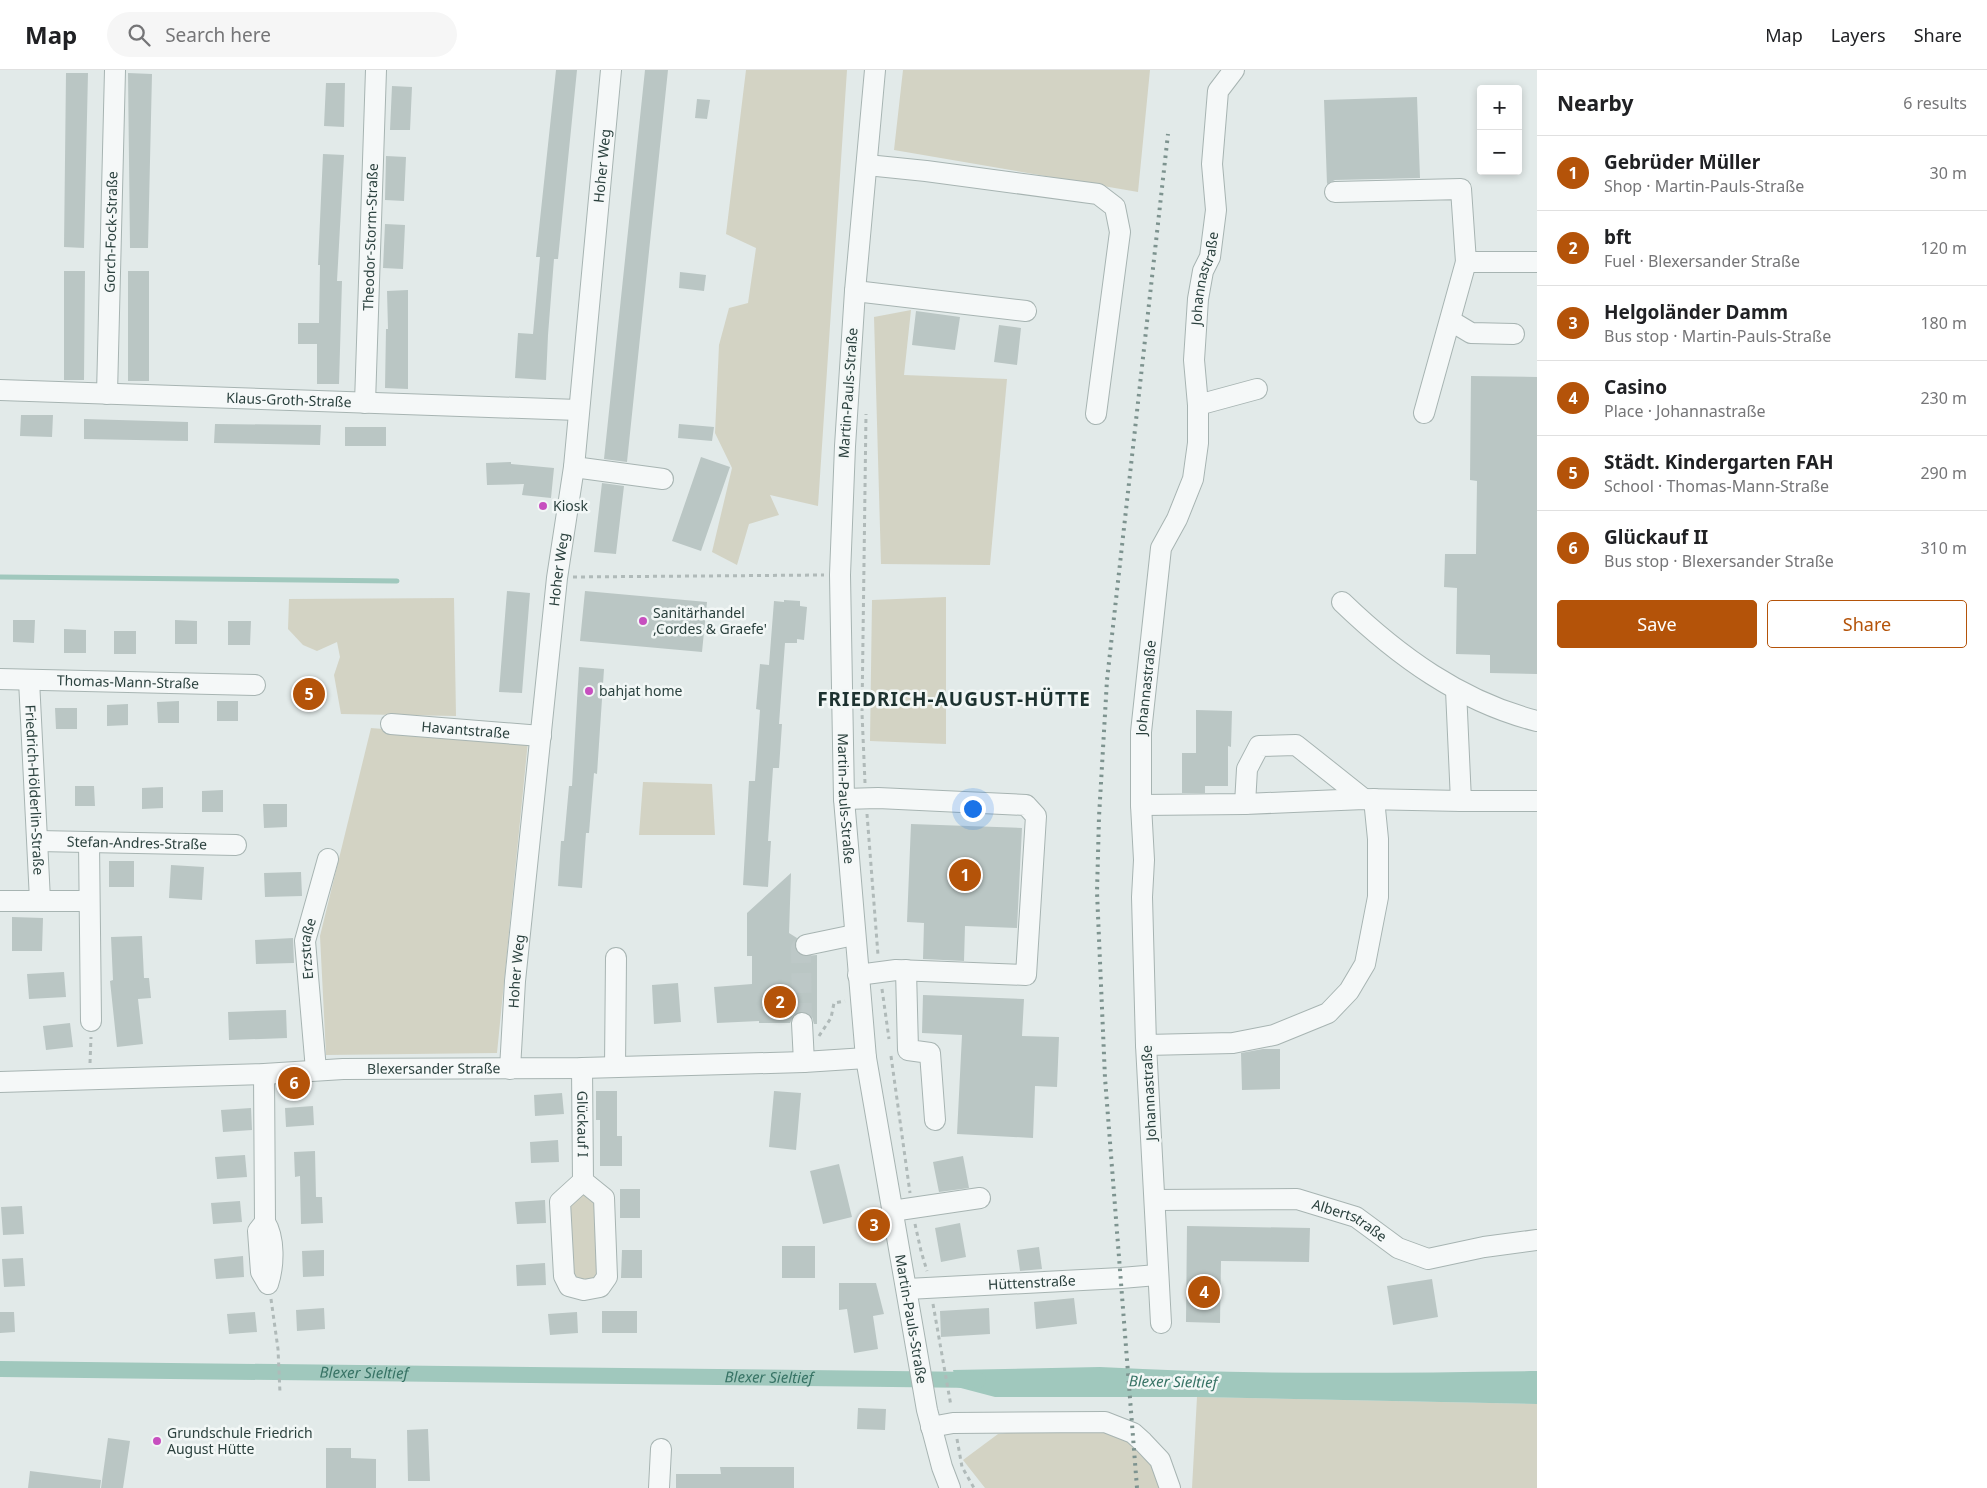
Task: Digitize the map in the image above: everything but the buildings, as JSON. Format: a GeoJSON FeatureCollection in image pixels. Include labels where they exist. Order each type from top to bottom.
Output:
{"type":"FeatureCollection","features":[{"type":"Feature","properties":{"kind":"street","name":"Gorch-Fock-Straße"},"geometry":{"type":"LineString","coordinates":[[107,394],[115,70]]}},
{"type":"Feature","properties":{"kind":"street","name":"Theodor-Storm-Straße"},"geometry":{"type":"LineString","coordinates":[[365,403],[376,70]]}},
{"type":"Feature","properties":{"kind":"street","name":"Hoher Weg"},"geometry":{"type":"LineString","coordinates":[[510,1069],[515,981],[556,578],[574,467],[611,70]]}},
{"type":"Feature","properties":{"kind":"street","name":"Martin-Pauls-Straße"},"geometry":{"type":"LineString","coordinates":[[875,70],[855,291],[845,446],[840,575],[844,799],[854,935],[866,1058],[929,1419],[942,1467],[950,1488]]}},
{"type":"Feature","properties":{"kind":"street","name":"Johannastraße"},"geometry":{"type":"LineString","coordinates":[[1161,1323],[1146,1045],[1142,897],[1144,860],[1141,805],[1141,732],[1161,548],[1177,519],[1193,479],[1198,443],[1198,405],[1194,360],[1198,299],[1203,271],[1210,257],[1216,210],[1212,164],[1218,91],[1234,70]]}},
{"type":"Feature","properties":{"kind":"street"},"geometry":{"type":"LineString","coordinates":[[867,165],[1098,194],[1115,207],[1120,232],[1096,414]]}},
{"type":"Feature","properties":{"kind":"street"},"geometry":{"type":"LineString","coordinates":[[1335,192],[1461,189],[1466,262],[1424,413]]}},
{"type":"Feature","properties":{"kind":"street"},"geometry":{"type":"LineString","coordinates":[[1466,262],[1537,262]]}},
{"type":"Feature","properties":{"kind":"street"},"geometry":{"type":"LineString","coordinates":[[855,291],[1026,311]]}},
{"type":"Feature","properties":{"kind":"street"},"geometry":{"type":"LineString","coordinates":[[1451,321],[1471,333],[1514,334]]}},
{"type":"Feature","properties":{"kind":"street"},"geometry":{"type":"LineString","coordinates":[[1198,405],[1257,389]]}},
{"type":"Feature","properties":{"kind":"street","name":"Klaus-Groth-Straße"},"geometry":{"type":"LineString","coordinates":[[0,390],[578,410]]}},
{"type":"Feature","properties":{"kind":"street"},"geometry":{"type":"LineString","coordinates":[[574,467],[663,479]]}},
{"type":"Feature","properties":{"kind":"street"},"geometry":{"type":"LineString","coordinates":[[1342,602],[1390,645],[1432,676],[1456,690],[1511,714],[1537,721]]}},
{"type":"Feature","properties":{"kind":"street","name":"Thomas-Mann-Straße"},"geometry":{"type":"LineString","coordinates":[[0,679],[255,685]]}},
{"type":"Feature","properties":{"kind":"street","name":"Friedrich-Hölderlin-Straße"},"geometry":{"type":"LineString","coordinates":[[29,680],[40,900]]}},
{"type":"Feature","properties":{"kind":"street"},"geometry":{"type":"LineString","coordinates":[[1456,690],[1461,801]]}},
{"type":"Feature","properties":{"kind":"street","name":"Havantstraße"},"geometry":{"type":"LineString","coordinates":[[391,724],[541,736]]}},
{"type":"Feature","properties":{"kind":"street"},"geometry":{"type":"LineString","coordinates":[[1146,1045],[1233,1043],[1274,1035],[1328,1013],[1349,991],[1365,964],[1378,897],[1378,839],[1369,799],[1296,745],[1259,746],[1248,769],[1245,804]]}},
{"type":"Feature","properties":{"kind":"street"},"geometry":{"type":"LineString","coordinates":[[844,799],[1026,805],[1036,816],[1026,975],[906,970],[858,975]]}},
{"type":"Feature","properties":{"kind":"street"},"geometry":{"type":"LineString","coordinates":[[1141,805],[1245,804],[1369,799],[1537,801]]}},
{"type":"Feature","properties":{"kind":"street","name":"Stefan-Andres-Straße"},"geometry":{"type":"LineString","coordinates":[[38,841],[236,845]]}},
{"type":"Feature","properties":{"kind":"street"},"geometry":{"type":"LineString","coordinates":[[89,842],[91,1022]]}},
{"type":"Feature","properties":{"kind":"street","name":"Erzstraße"},"geometry":{"type":"LineString","coordinates":[[316,1070],[305,941],[328,859]]}},
{"type":"Feature","properties":{"kind":"street"},"geometry":{"type":"LineString","coordinates":[[0,901],[89,901]]}},
{"type":"Feature","properties":{"kind":"street"},"geometry":{"type":"LineString","coordinates":[[806,945],[854,935]]}},
{"type":"Feature","properties":{"kind":"street"},"geometry":{"type":"LineString","coordinates":[[615,1067],[616,958]]}},
{"type":"Feature","properties":{"kind":"street"},"geometry":{"type":"LineString","coordinates":[[906,970],[908,1050],[930,1053],[935,1120]]}},
{"type":"Feature","properties":{"kind":"street"},"geometry":{"type":"LineString","coordinates":[[802,1024],[804,1053]]}},
{"type":"Feature","properties":{"kind":"street","name":"Blexersander Straße"},"geometry":{"type":"LineString","coordinates":[[0,1082],[264,1074],[316,1070],[615,1067],[804,1053],[866,1058]]}},
{"type":"Feature","properties":{"kind":"street","name":"Glückauf I"},"geometry":{"type":"LineString","coordinates":[[582,1068],[583,1181]]}},
{"type":"Feature","properties":{"kind":"street"},"geometry":{"type":"LineString","coordinates":[[264,1074],[265,1222],[258,1231],[261,1272],[268,1284]]}},
{"type":"Feature","properties":{"kind":"street"},"geometry":{"type":"LineString","coordinates":[[583,1181],[604,1198],[607,1277],[600,1287],[584,1290],[569,1286],[564,1276],[560,1202],[583,1181]]}},
{"type":"Feature","properties":{"kind":"street"},"geometry":{"type":"LineString","coordinates":[[892,1211],[980,1198]]}},
{"type":"Feature","properties":{"kind":"street","name":"Albertstraße"},"geometry":{"type":"LineString","coordinates":[[1155,1200],[1297,1199],[1356,1217],[1398,1248],[1428,1259],[1484,1247],[1537,1240]]}},
{"type":"Feature","properties":{"kind":"street","name":"Hüttenstraße"},"geometry":{"type":"LineString","coordinates":[[907,1289],[1157,1275]]}},
{"type":"Feature","properties":{"kind":"street"},"geometry":{"type":"LineString","coordinates":[[929,1419],[953,1423],[1105,1422],[1133,1433],[1143,1442],[1160,1460],[1170,1488]]}},
{"type":"Feature","properties":{"kind":"street"},"geometry":{"type":"LineString","coordinates":[[659,1488],[661,1449]]}},
{"type":"Feature","properties":{"kind":"path"},"geometry":{"type":"LineString","coordinates":[[866,410],[862,713],[865,799],[879,972],[890,1046]]}},
{"type":"Feature","properties":{"kind":"path"},"geometry":{"type":"LineString","coordinates":[[556,578],[840,575]]}},
{"type":"Feature","properties":{"kind":"path"},"geometry":{"type":"LineString","coordinates":[[804,1053],[811,1042],[822,1033],[832,1018],[834,1002]]}},
{"type":"Feature","properties":{"kind":"path"},"geometry":{"type":"LineString","coordinates":[[90,1080],[91,1022]]}},
{"type":"Feature","properties":{"kind":"path"},"geometry":{"type":"LineString","coordinates":[[891,1055],[912,1208],[920,1251],[933,1288],[933,1311],[948,1389]]}},
{"type":"Feature","properties":{"kind":"path"},"geometry":{"type":"LineString","coordinates":[[268,1284],[278,1349],[280,1393]]}},
{"type":"Feature","properties":{"kind":"shaded area"},"geometry":{"type":"Polygon","coordinates":[[[746,70],[847,70],[818,506],[770,495],[779,515],[749,524],[737,565],[712,552],[732,468],[715,433],[719,345],[729,308],[748,303],[756,248],[726,234],[746,70]]]}},
{"type":"Feature","properties":{"kind":"shaded area"},"geometry":{"type":"Polygon","coordinates":[[[903,70],[1150,70],[1138,192],[894,150],[903,70]]]}},
{"type":"Feature","properties":{"kind":"shaded area"},"geometry":{"type":"Polygon","coordinates":[[[911,310],[904,375],[1007,379],[990,565],[881,564],[874,317],[911,310]]]}},
{"type":"Feature","properties":{"kind":"shaded area"},"geometry":{"type":"Polygon","coordinates":[[[946,597],[946,744],[870,741],[872,600],[946,597]]]}},
{"type":"Feature","properties":{"kind":"shaded area"},"geometry":{"type":"Polygon","coordinates":[[[454,598],[456,716],[341,714],[334,675],[340,657],[337,642],[317,651],[303,645],[288,629],[289,599],[454,598]]]}},
{"type":"Feature","properties":{"kind":"shaded area"},"geometry":{"type":"Polygon","coordinates":[[[371,728],[528,741],[497,1053],[326,1055],[320,936],[371,728]]]}},
{"type":"Feature","properties":{"kind":"shaded area"},"geometry":{"type":"Polygon","coordinates":[[[643,782],[712,784],[715,835],[639,835],[643,782]]]}},
{"type":"Feature","properties":{"kind":"shaded area"},"geometry":{"type":"Polygon","coordinates":[[[588,1194],[596,1200],[599,1272],[591,1282],[575,1280],[571,1273],[569,1200],[577,1195],[588,1194]]]}},
{"type":"Feature","properties":{"kind":"shaded area"},"geometry":{"type":"Polygon","coordinates":[[[1197,1397],[1537,1404],[1537,1488],[1192,1488],[1197,1397]]]}},
{"type":"Feature","properties":{"kind":"shaded area"},"geometry":{"type":"Polygon","coordinates":[[[1065,1426],[1118,1429],[1157,1469],[1159,1488],[985,1488],[963,1460],[998,1434],[1065,1426]]]}},
{"type":"Feature","properties":{"kind":"water"},"geometry":{"type":"Polygon","coordinates":[[[1100,1367],[1263,1372],[1537,1371],[1537,1404],[1197,1397],[995,1397],[957,1387],[953,1370],[1100,1367]]]}},
{"type":"Feature","properties":{"kind":"waterway"},"geometry":{"type":"LineString","coordinates":[[0,577],[397,581]]}},
{"type":"Feature","properties":{"kind":"waterway","name":"Blexer Sieltief"},"geometry":{"type":"LineString","coordinates":[[0,1369],[978,1380]]}},
{"type":"Feature","properties":{"kind":"tunnel"},"geometry":{"type":"LineString","coordinates":[[802,1023],[801,948],[806,945]]}},
{"type":"Feature","properties":{"kind":"railway"},"geometry":{"type":"LineString","coordinates":[[1137,1488],[1105,1078],[1097,892],[1099,817],[1107,680],[1168,134]]}},
{"type":"Feature","properties":{"kind":"place","name":"Kiosk"},"geometry":{"type":"Point","coordinates":[543,506]}},
{"type":"Feature","properties":{"kind":"place","name":"Sanitärhandel ,Cordes & Graefe'"},"geometry":{"type":"Point","coordinates":[643,621]}},
{"type":"Feature","properties":{"kind":"place","name":"bahjat home"},"geometry":{"type":"Point","coordinates":[589,691]}},
{"type":"Feature","properties":{"kind":"place","name":"Städt. Kindergarten FAH"},"geometry":{"type":"Point","coordinates":[309,694]}},
{"type":"Feature","properties":{"kind":"place","name":"Gebrüder Müller"},"geometry":{"type":"Point","coordinates":[965,875]}},
{"type":"Feature","properties":{"kind":"place","name":"bft"},"geometry":{"type":"Point","coordinates":[780,1002]}},
{"type":"Feature","properties":{"kind":"place","name":"Glückauf II"},"geometry":{"type":"Point","coordinates":[294,1083]}},
{"type":"Feature","properties":{"kind":"place","name":"Helgoländer Damm"},"geometry":{"type":"Point","coordinates":[874,1225]}},
{"type":"Feature","properties":{"kind":"place","name":"Casino"},"geometry":{"type":"Point","coordinates":[1204,1292]}},
{"type":"Feature","properties":{"kind":"place","name":"Grundschule Friedrich August Hütte"},"geometry":{"type":"Point","coordinates":[157,1441]}},
{"type":"Feature","properties":{"kind":"district","name":"FRIEDRICH-AUGUST-HÜTTE"},"geometry":{"type":"Point","coordinates":[954,699]}}]}
